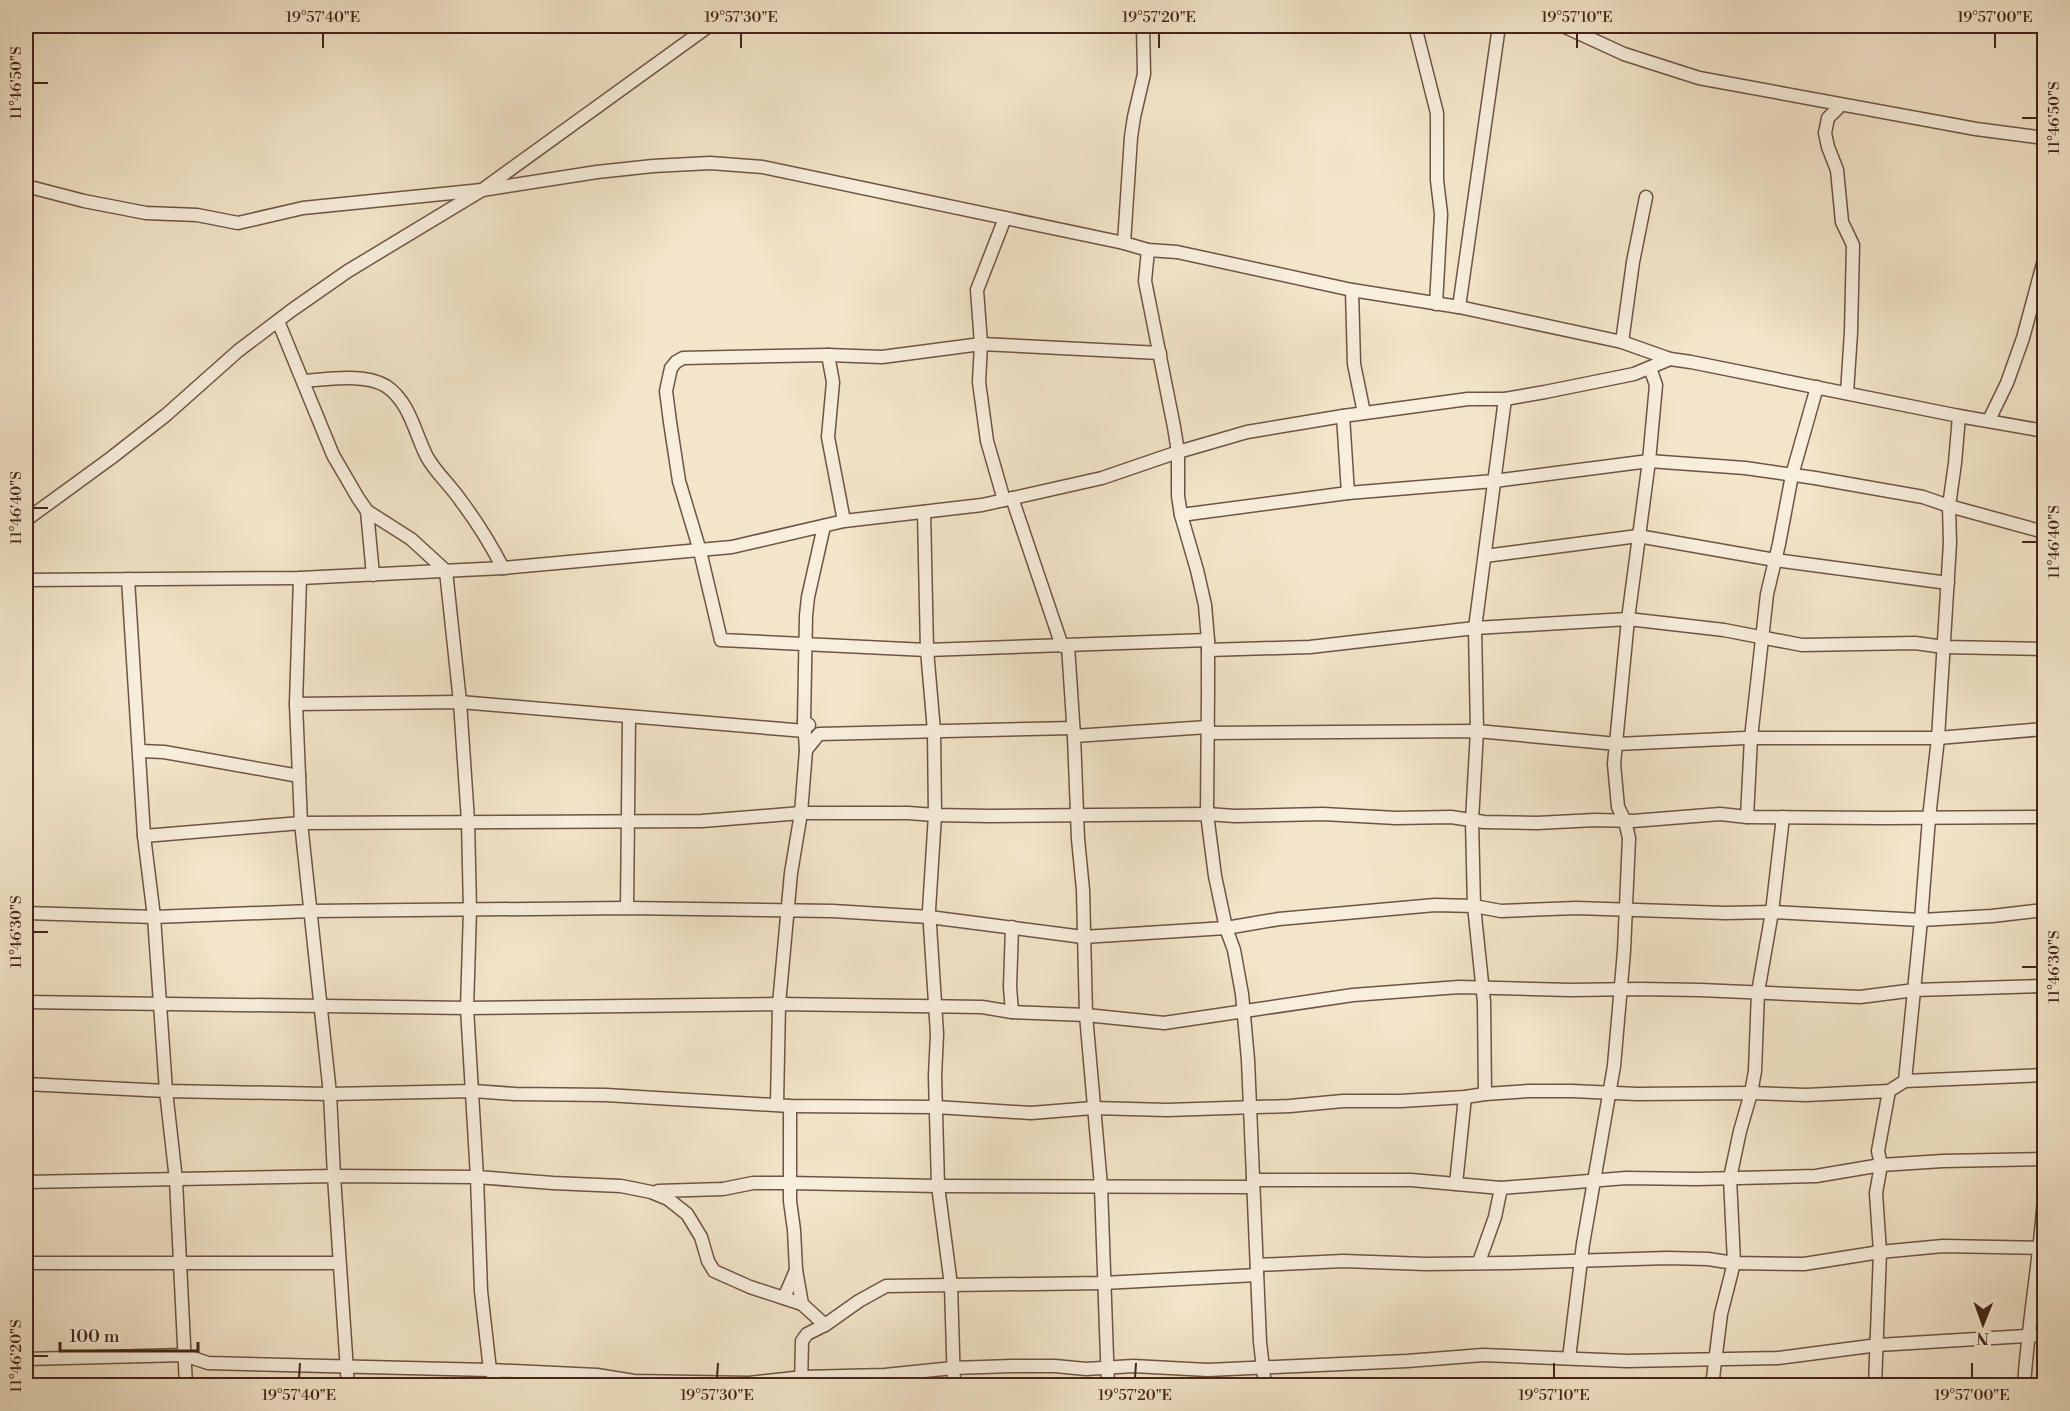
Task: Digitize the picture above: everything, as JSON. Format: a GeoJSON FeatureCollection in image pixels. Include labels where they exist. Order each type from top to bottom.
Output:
{"type":"FeatureCollection","features":[{"type":"Feature","properties":{"kind":"street"},"geometry":{"type":"LineString","coordinates":[[26,520],[166,415],[238,351],[278,321],[348,271],[482,190],[709,26]]}},
{"type":"Feature","properties":{"kind":"street"},"geometry":{"type":"LineString","coordinates":[[1124,243],[1131,137],[1144,74],[1143,26]]}},
{"type":"Feature","properties":{"kind":"street"},"geometry":{"type":"LineString","coordinates":[[1415,26],[1437,113],[1437,180],[1441,214],[1436,304]]}},
{"type":"Feature","properties":{"kind":"street"},"geometry":{"type":"LineString","coordinates":[[1459,307],[1499,26]]}},
{"type":"Feature","properties":{"kind":"street"},"geometry":{"type":"LineString","coordinates":[[1563,26],[1624,54],[1699,78],[1976,129],[2044,138]]}},
{"type":"Feature","properties":{"kind":"street"},"geometry":{"type":"LineString","coordinates":[[1841,105],[1828,117],[1826,133],[1828,147],[1837,170],[1842,222],[1853,245],[1847,393]]}},
{"type":"Feature","properties":{"kind":"street"},"geometry":{"type":"LineString","coordinates":[[26,186],[84,201],[146,213],[197,215],[238,223],[303,208],[482,190],[597,172],[653,166],[710,163],[763,167],[1148,250],[1177,252],[1352,290],[1459,307],[1622,342],[1670,359],[2044,431]]}},
{"type":"Feature","properties":{"kind":"street"},"geometry":{"type":"LineString","coordinates":[[1622,342],[1633,262],[1646,197]]}},
{"type":"Feature","properties":{"kind":"street"},"geometry":{"type":"LineString","coordinates":[[1005,218],[977,290],[981,344],[979,382],[987,441],[1065,646],[1083,890],[1086,1015],[1101,1186],[1108,1386]]}},
{"type":"Feature","properties":{"kind":"street"},"geometry":{"type":"LineString","coordinates":[[1148,250],[1145,281],[1178,452],[1178,496],[1204,605],[1208,645],[1207,814],[1215,876],[1226,928],[1234,950],[1244,1010],[1260,1342],[1265,1386]]}},
{"type":"Feature","properties":{"kind":"street"},"geometry":{"type":"LineString","coordinates":[[1989,420],[2007,383],[2023,338],[2044,260]]}},
{"type":"Feature","properties":{"kind":"street"},"geometry":{"type":"LineString","coordinates":[[1352,290],[1354,364],[1364,413]]}},
{"type":"Feature","properties":{"kind":"street"},"geometry":{"type":"LineString","coordinates":[[278,321],[333,455],[358,498],[368,511],[411,539],[446,571],[460,702],[468,820],[470,910],[466,1008],[473,1092],[481,1291],[490,1370],[500,1386]]}},
{"type":"Feature","properties":{"kind":"street"},"geometry":{"type":"LineString","coordinates":[[1160,352],[981,344],[882,357],[828,355],[683,358],[676,362],[671,368],[666,390],[679,482],[700,551],[722,640],[927,650],[1065,646],[1310,647],[1475,628],[1628,619],[1724,630],[1802,645],[1916,644],[1944,647],[2044,649]]}},
{"type":"Feature","properties":{"kind":"street"},"geometry":{"type":"LineString","coordinates":[[828,355],[833,382],[828,437],[844,521]]}},
{"type":"Feature","properties":{"kind":"street"},"geometry":{"type":"LineString","coordinates":[[26,580],[300,578],[503,568],[732,547],[844,521],[982,505],[1102,478],[1246,432],[1468,399],[1505,399],[1634,374],[1670,359]]}},
{"type":"Feature","properties":{"kind":"street"},"geometry":{"type":"LineString","coordinates":[[1569,1358],[1589,1207],[1610,1092],[1620,989],[1629,838],[1625,821],[1618,807],[1614,764],[1628,619],[1649,461],[1656,385],[1650,368]]}},
{"type":"Feature","properties":{"kind":"street"},"geometry":{"type":"LineString","coordinates":[[304,381],[366,380],[385,386],[399,398],[410,417],[428,460],[461,500],[503,568]]}},
{"type":"Feature","properties":{"kind":"street"},"geometry":{"type":"LineString","coordinates":[[1747,817],[1751,738],[1767,594],[1792,475],[1817,387]]}},
{"type":"Feature","properties":{"kind":"street"},"geometry":{"type":"LineString","coordinates":[[1485,1094],[1484,1002],[1473,906],[1472,820],[1477,731],[1475,628],[1505,399]]}},
{"type":"Feature","properties":{"kind":"street"},"geometry":{"type":"LineString","coordinates":[[1343,416],[1348,494]]}},
{"type":"Feature","properties":{"kind":"street"},"geometry":{"type":"LineString","coordinates":[[1905,1081],[1938,738],[1950,543],[1948,506],[1956,462],[1959,416]]}},
{"type":"Feature","properties":{"kind":"street"},"geometry":{"type":"LineString","coordinates":[[1181,515],[1348,494],[1494,481],[1649,461],[1744,468],[1923,497],[2044,532]]}},
{"type":"Feature","properties":{"kind":"street"},"geometry":{"type":"LineString","coordinates":[[368,511],[373,574]]}},
{"type":"Feature","properties":{"kind":"street"},"geometry":{"type":"LineString","coordinates":[[924,512],[927,650],[934,731],[935,815],[929,917],[937,1034],[938,1186],[951,1285],[954,1386]]}},
{"type":"Feature","properties":{"kind":"street"},"geometry":{"type":"LineString","coordinates":[[777,1104],[779,1004],[791,873],[801,813],[806,750],[806,616],[824,526]]}},
{"type":"Feature","properties":{"kind":"street"},"geometry":{"type":"LineString","coordinates":[[1485,556],[1638,536],[1775,560],[1948,583]]}},
{"type":"Feature","properties":{"kind":"street"},"geometry":{"type":"LineString","coordinates":[[300,578],[296,704],[301,823],[330,1094],[348,1386]]}},
{"type":"Feature","properties":{"kind":"street"},"geometry":{"type":"LineString","coordinates":[[128,579],[144,836],[154,917],[166,1090],[176,1180],[186,1382]]}},
{"type":"Feature","properties":{"kind":"street"},"geometry":{"type":"LineString","coordinates":[[296,704],[460,702],[629,717],[805,726],[819,734],[934,731],[1477,731],[1617,744],[1751,738],[1938,738],[2044,729]]}},
{"type":"Feature","properties":{"kind":"street"},"geometry":{"type":"LineString","coordinates":[[627,908],[626,821],[630,759],[629,717]]}},
{"type":"Feature","properties":{"kind":"street"},"geometry":{"type":"LineString","coordinates":[[806,750],[819,734]]}},
{"type":"Feature","properties":{"kind":"street"},"geometry":{"type":"LineString","coordinates":[[140,752],[164,752],[299,776]]}},
{"type":"Feature","properties":{"kind":"street"},"geometry":{"type":"LineString","coordinates":[[144,836],[301,823],[468,820],[511,823],[702,821],[801,813],[1236,816],[1323,814],[1396,818],[1451,817],[1537,823],[1625,821],[1720,814],[1747,817],[2044,817]]}},
{"type":"Feature","properties":{"kind":"street"},"geometry":{"type":"LineString","coordinates":[[1712,1386],[1721,1314],[1734,1263],[1730,1179],[1755,1071],[1758,992],[1772,912],[1783,817]]}},
{"type":"Feature","properties":{"kind":"street"},"geometry":{"type":"LineString","coordinates":[[26,913],[154,917],[310,910],[627,908],[789,910],[929,917],[1083,937],[1226,928],[1279,919],[1436,905],[1473,906],[1502,911],[1576,908],[1772,912],[1922,920],[2044,910]]}},
{"type":"Feature","properties":{"kind":"street"},"geometry":{"type":"LineString","coordinates":[[1012,927],[1010,965],[1012,1012]]}},
{"type":"Feature","properties":{"kind":"street"},"geometry":{"type":"LineString","coordinates":[[26,1002],[466,1008],[779,1004],[982,1008],[1164,1023],[1353,994],[1460,987],[1758,992],[1860,998],[1915,990],[2044,986]]}},
{"type":"Feature","properties":{"kind":"street"},"geometry":{"type":"LineString","coordinates":[[26,1084],[330,1094],[473,1092],[514,1095],[606,1095],[790,1106],[936,1107],[1031,1113],[1093,1108],[1167,1110],[1343,1101],[1401,1101],[1540,1091],[1806,1095],[1888,1091],[1905,1081],[2044,1075]]}},
{"type":"Feature","properties":{"kind":"street"},"geometry":{"type":"LineString","coordinates":[[1875,1386],[1880,1252],[1876,1193],[1881,1165],[1878,1151],[1888,1091]]}},
{"type":"Feature","properties":{"kind":"street"},"geometry":{"type":"LineString","coordinates":[[1456,1184],[1465,1097]]}},
{"type":"Feature","properties":{"kind":"street"},"geometry":{"type":"LineString","coordinates":[[790,1106],[790,1183],[796,1270],[802,1304]]}},
{"type":"Feature","properties":{"kind":"street"},"geometry":{"type":"LineString","coordinates":[[651,1192],[723,1189],[753,1183],[1101,1186],[1411,1180],[1501,1188],[1595,1180],[1816,1176],[1881,1165],[2044,1159]]}},
{"type":"Feature","properties":{"kind":"street"},"geometry":{"type":"LineString","coordinates":[[26,1182],[334,1176],[477,1177],[553,1184],[621,1186],[651,1192],[668,1199],[687,1214],[701,1237],[708,1261],[714,1271],[750,1287],[802,1304],[825,1325]]}},
{"type":"Feature","properties":{"kind":"street"},"geometry":{"type":"LineString","coordinates":[[1479,1262],[1495,1217],[1501,1188]]}},
{"type":"Feature","properties":{"kind":"street"},"geometry":{"type":"LineString","coordinates":[[2024,1386],[2027,1336],[2042,1248],[2044,1197]]}},
{"type":"Feature","properties":{"kind":"street"},"geometry":{"type":"LineString","coordinates":[[802,1381],[802,1341],[807,1334],[886,1286],[1104,1283],[1343,1261],[1426,1264],[1667,1258],[1708,1259],[1734,1263],[1804,1264],[1880,1252],[1943,1246],[2042,1248]]}},
{"type":"Feature","properties":{"kind":"street"},"geometry":{"type":"LineString","coordinates":[[26,1263],[339,1263]]}},
{"type":"Feature","properties":{"kind":"street"},"geometry":{"type":"LineString","coordinates":[[784,1298],[796,1270]]}},
{"type":"Feature","properties":{"kind":"street"},"geometry":{"type":"LineString","coordinates":[[26,1359],[184,1354],[208,1363],[490,1370],[598,1380],[749,1383],[885,1375],[953,1368],[1055,1366],[1086,1370],[1133,1366],[1208,1370],[1407,1361],[1483,1354],[1627,1361],[1778,1358],[1878,1344],[2044,1335]]}},
{"type":"Feature","properties":{"kind":"street"},"geometry":{"type":"LineString","coordinates":[[186,1382],[208,1363]]}}]}
